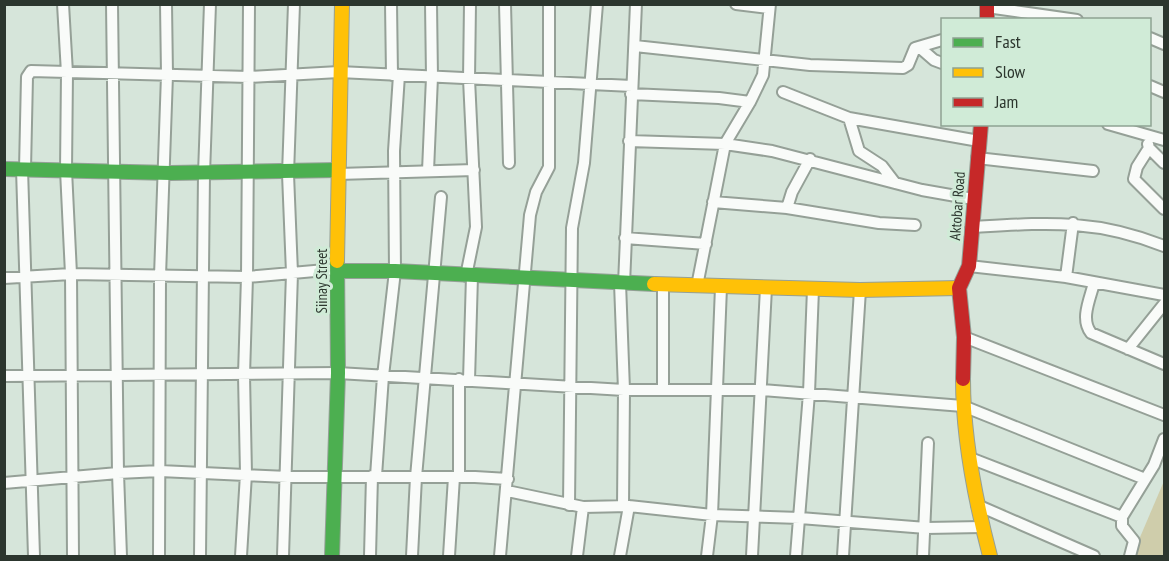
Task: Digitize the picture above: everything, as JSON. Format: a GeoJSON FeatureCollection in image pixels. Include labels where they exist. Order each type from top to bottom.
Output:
{"type":"FeatureCollection","features":[{"type":"Feature","properties":{"kind":"street"},"geometry":{"type":"LineString","coordinates":[[63,4],[67,73],[66,170],[71,274],[73,556]]}},
{"type":"Feature","properties":{"kind":"street"},"geometry":{"type":"LineString","coordinates":[[112,4],[112,172],[121,556]]}},
{"type":"Feature","properties":{"kind":"street"},"geometry":{"type":"LineString","coordinates":[[159,556],[160,276],[167,75],[166,4]]}},
{"type":"Feature","properties":{"kind":"street"},"geometry":{"type":"LineString","coordinates":[[200,556],[202,277],[206,76],[210,4]]}},
{"type":"Feature","properties":{"kind":"street"},"geometry":{"type":"LineString","coordinates":[[241,556],[246,474],[244,375],[249,4]]}},
{"type":"Feature","properties":{"kind":"street"},"geometry":{"type":"LineString","coordinates":[[283,556],[288,477],[288,374],[292,273],[288,174],[294,4]]}},
{"type":"Feature","properties":{"kind":"street","name":"Siinay Street"},"geometry":{"type":"LineString","coordinates":[[332,556],[338,373],[339,72],[342,4]]}},
{"type":"Feature","properties":{"kind":"street"},"geometry":{"type":"LineString","coordinates":[[370,556],[374,476],[395,271],[396,75],[391,4]]}},
{"type":"Feature","properties":{"kind":"street"},"geometry":{"type":"LineString","coordinates":[[429,171],[432,77],[431,4]]}},
{"type":"Feature","properties":{"kind":"street"},"geometry":{"type":"LineString","coordinates":[[449,556],[464,379],[469,276],[476,227],[469,79],[470,4]]}},
{"type":"Feature","properties":{"kind":"street"},"geometry":{"type":"LineString","coordinates":[[506,4],[509,163]]}},
{"type":"Feature","properties":{"kind":"street"},"geometry":{"type":"LineString","coordinates":[[500,556],[530,215],[536,192],[549,167],[551,83],[549,4]]}},
{"type":"Feature","properties":{"kind":"street"},"geometry":{"type":"LineString","coordinates":[[569,505],[572,228],[584,163],[597,4]]}},
{"type":"Feature","properties":{"kind":"street"},"geometry":{"type":"LineString","coordinates":[[620,556],[626,506],[622,283],[636,4]]}},
{"type":"Feature","properties":{"kind":"street"},"geometry":{"type":"LineString","coordinates":[[697,286],[724,144],[750,102],[763,75],[770,6],[736,4]]}},
{"type":"Feature","properties":{"kind":"street"},"geometry":{"type":"LineString","coordinates":[[987,10],[1030,9],[1068,18]]}},
{"type":"Feature","properties":{"kind":"street"},"geometry":{"type":"LineString","coordinates":[[635,46],[810,65],[903,68],[919,47],[941,40]]}},
{"type":"Feature","properties":{"kind":"street"},"geometry":{"type":"LineString","coordinates":[[919,47],[934,60],[941,63]]}},
{"type":"Feature","properties":{"kind":"street"},"geometry":{"type":"LineString","coordinates":[[34,556],[27,376],[27,276],[23,169],[28,72],[249,77],[339,72],[592,84],[750,102]]}},
{"type":"Feature","properties":{"kind":"street"},"geometry":{"type":"LineString","coordinates":[[783,92],[849,118],[979,141]]}},
{"type":"Feature","properties":{"kind":"street"},"geometry":{"type":"LineString","coordinates":[[849,118],[859,151],[882,166],[895,183]]}},
{"type":"Feature","properties":{"kind":"street","name":"Aktobar Road"},"geometry":{"type":"LineString","coordinates":[[960,288],[969,266],[981,126]]}},
{"type":"Feature","properties":{"kind":"street"},"geometry":{"type":"LineString","coordinates":[[1116,126],[1164,137]]}},
{"type":"Feature","properties":{"kind":"street"},"geometry":{"type":"LineString","coordinates":[[1147,134],[1149,148],[1164,164]]}},
{"type":"Feature","properties":{"kind":"street"},"geometry":{"type":"LineString","coordinates":[[629,141],[724,144],[810,159],[895,183],[973,200]]}},
{"type":"Feature","properties":{"kind":"street"},"geometry":{"type":"LineString","coordinates":[[1149,148],[1137,167],[1134,179],[1164,209]]}},
{"type":"Feature","properties":{"kind":"street"},"geometry":{"type":"LineString","coordinates":[[977,158],[1092,171]]}},
{"type":"Feature","properties":{"kind":"street"},"geometry":{"type":"LineString","coordinates":[[787,208],[792,192],[810,159]]}},
{"type":"Feature","properties":{"kind":"street"},"geometry":{"type":"LineString","coordinates":[[4,168],[164,174],[474,170]]}},
{"type":"Feature","properties":{"kind":"street"},"geometry":{"type":"LineString","coordinates":[[412,556],[432,273],[441,197]]}},
{"type":"Feature","properties":{"kind":"street"},"geometry":{"type":"LineString","coordinates":[[713,202],[787,208],[879,223],[915,225]]}},
{"type":"Feature","properties":{"kind":"street"},"geometry":{"type":"LineString","coordinates":[[971,227],[1073,223],[1133,234],[1164,246]]}},
{"type":"Feature","properties":{"kind":"street"},"geometry":{"type":"LineString","coordinates":[[1066,277],[1073,223]]}},
{"type":"Feature","properties":{"kind":"street"},"geometry":{"type":"LineString","coordinates":[[625,238],[706,244]]}},
{"type":"Feature","properties":{"kind":"street"},"geometry":{"type":"LineString","coordinates":[[969,266],[1066,277],[1164,295]]}},
{"type":"Feature","properties":{"kind":"street"},"geometry":{"type":"LineString","coordinates":[[4,278],[71,274],[247,277],[337,270],[720,287],[860,290],[960,288],[964,337],[963,406],[977,505],[990,556]]}},
{"type":"Feature","properties":{"kind":"street"},"geometry":{"type":"LineString","coordinates":[[1094,283],[1086,325],[1092,333],[1164,364]]}},
{"type":"Feature","properties":{"kind":"street"},"geometry":{"type":"LineString","coordinates":[[663,285],[663,390]]}},
{"type":"Feature","properties":{"kind":"street"},"geometry":{"type":"LineString","coordinates":[[707,556],[712,515],[720,287]]}},
{"type":"Feature","properties":{"kind":"street"},"geometry":{"type":"LineString","coordinates":[[752,556],[766,288]]}},
{"type":"Feature","properties":{"kind":"street"},"geometry":{"type":"LineString","coordinates":[[796,556],[809,393],[813,289]]}},
{"type":"Feature","properties":{"kind":"street"},"geometry":{"type":"LineString","coordinates":[[843,556],[860,290]]}},
{"type":"Feature","properties":{"kind":"street"},"geometry":{"type":"LineString","coordinates":[[1128,349],[1137,336],[1161,317],[1164,304]]}},
{"type":"Feature","properties":{"kind":"street"},"geometry":{"type":"LineString","coordinates":[[964,337],[1164,415]]}},
{"type":"Feature","properties":{"kind":"street"},"geometry":{"type":"LineString","coordinates":[[4,376],[118,373],[201,376],[338,373],[464,379],[569,388],[762,390],[963,406],[1144,479]]}},
{"type":"Feature","properties":{"kind":"street"},"geometry":{"type":"LineString","coordinates":[[1130,556],[1134,541],[1122,526],[1122,517],[1164,439]]}},
{"type":"Feature","properties":{"kind":"street"},"geometry":{"type":"LineString","coordinates":[[923,556],[928,443]]}},
{"type":"Feature","properties":{"kind":"street"},"geometry":{"type":"LineString","coordinates":[[970,458],[1122,517]]}},
{"type":"Feature","properties":{"kind":"street"},"geometry":{"type":"LineString","coordinates":[[4,483],[160,471],[288,477],[508,479]]}},
{"type":"Feature","properties":{"kind":"street"},"geometry":{"type":"LineString","coordinates":[[507,491],[583,507],[626,506],[712,515],[800,518],[926,528],[982,527]]}},
{"type":"Feature","properties":{"kind":"street"},"geometry":{"type":"LineString","coordinates":[[977,505],[1094,556]]}},
{"type":"Feature","properties":{"kind":"street"},"geometry":{"type":"LineString","coordinates":[[577,556],[583,507]]}},
{"type":"Feature","properties":{"kind":"shaded area"},"geometry":{"type":"Polygon","coordinates":[[[1164,481],[1164,556],[1132,556],[1164,481]]]}},
{"type":"Feature","properties":{"kind":"traffic: fast"},"geometry":{"type":"LineString","coordinates":[[4,169],[171,173],[338,170]]}},
{"type":"Feature","properties":{"kind":"traffic: fast"},"geometry":{"type":"LineString","coordinates":[[332,556],[338,373],[337,261]]}},
{"type":"Feature","properties":{"kind":"traffic: fast"},"geometry":{"type":"LineString","coordinates":[[337,271],[395,271],[654,284]]}},
{"type":"Feature","properties":{"kind":"traffic: slow"},"geometry":{"type":"LineString","coordinates":[[337,261],[342,4]]}},
{"type":"Feature","properties":{"kind":"traffic: slow"},"geometry":{"type":"LineString","coordinates":[[654,284],[860,290],[959,288]]}},
{"type":"Feature","properties":{"kind":"traffic: slow"},"geometry":{"type":"LineString","coordinates":[[963,379],[965,424],[971,468],[990,556]]}},
{"type":"Feature","properties":{"kind":"traffic: jam"},"geometry":{"type":"LineString","coordinates":[[987,4],[987,18]]}},
{"type":"Feature","properties":{"kind":"traffic: jam"},"geometry":{"type":"LineString","coordinates":[[963,379],[964,337],[959,288],[969,266],[981,126]]}}]}
